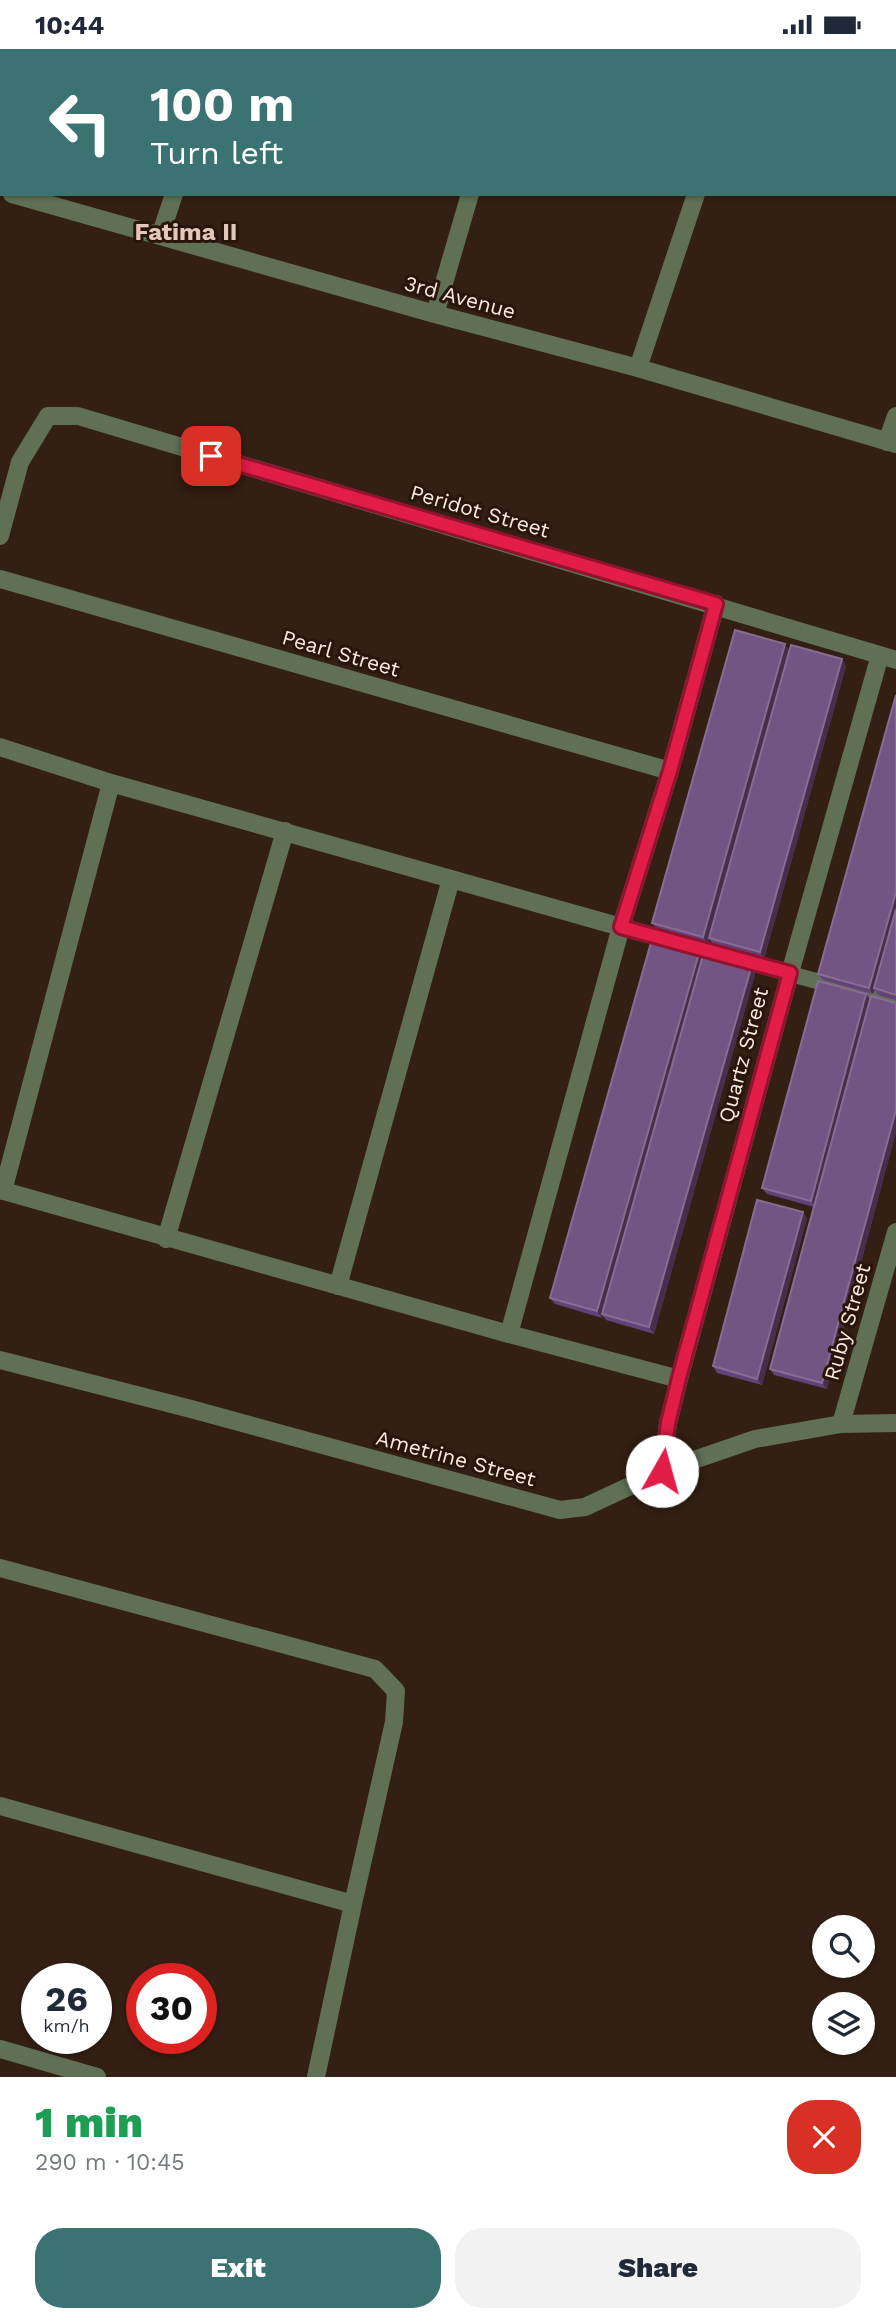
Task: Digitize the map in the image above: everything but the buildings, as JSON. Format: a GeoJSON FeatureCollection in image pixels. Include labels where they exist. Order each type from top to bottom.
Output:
{"type":"FeatureCollection","features":[{"type":"Feature","properties":{"kind":"street","name":"3rd Avenue"},"geometry":{"type":"LineString","coordinates":[[26,196],[60,201],[160,236],[638,368],[892,443]]}},
{"type":"Feature","properties":{"kind":"street"},"geometry":{"type":"LineString","coordinates":[[160,236],[173,196]]}},
{"type":"Feature","properties":{"kind":"street"},"geometry":{"type":"LineString","coordinates":[[435,314],[469,196]]}},
{"type":"Feature","properties":{"kind":"street"},"geometry":{"type":"LineString","coordinates":[[638,368],[695,196]]}},
{"type":"Feature","properties":{"kind":"street","name":"Peridot Street"},"geometry":{"type":"LineString","coordinates":[[0,536],[20,462],[48,416],[78,416],[888,657]]}},
{"type":"Feature","properties":{"kind":"street"},"geometry":{"type":"LineString","coordinates":[[892,443],[896,416]]}},
{"type":"Feature","properties":{"kind":"street","name":"Pearl Street"},"geometry":{"type":"LineString","coordinates":[[0,579],[670,771]]}},
{"type":"Feature","properties":{"kind":"street"},"geometry":{"type":"LineString","coordinates":[[509,1334],[621,927],[670,771],[716,604]]}},
{"type":"Feature","properties":{"kind":"street","name":"Quartz Street"},"geometry":{"type":"LineString","coordinates":[[662,1471],[668,1423],[679,1378],[790,973],[888,657]]}},
{"type":"Feature","properties":{"kind":"street"},"geometry":{"type":"LineString","coordinates":[[0,747],[111,783],[621,927]]}},
{"type":"Feature","properties":{"kind":"street"},"geometry":{"type":"LineString","coordinates":[[111,783],[1,1191],[509,1334],[679,1378]]}},
{"type":"Feature","properties":{"kind":"street"},"geometry":{"type":"LineString","coordinates":[[166,1238],[285,831]]}},
{"type":"Feature","properties":{"kind":"street"},"geometry":{"type":"LineString","coordinates":[[338,1286],[451,879]]}},
{"type":"Feature","properties":{"kind":"street","name":"Ruby Street"},"geometry":{"type":"LineString","coordinates":[[841,1424],[896,1232]]}},
{"type":"Feature","properties":{"kind":"street","name":"Ametrine Street"},"geometry":{"type":"LineString","coordinates":[[0,1360],[560,1510],[585,1507],[662,1471],[755,1439],[841,1424],[896,1423]]}},
{"type":"Feature","properties":{"kind":"street"},"geometry":{"type":"LineString","coordinates":[[0,1567],[375,1669],[396,1692],[394,1722],[316,2077]]}},
{"type":"Feature","properties":{"kind":"street"},"geometry":{"type":"LineString","coordinates":[[0,1807],[352,1904]]}},
{"type":"Feature","properties":{"kind":"street"},"geometry":{"type":"LineString","coordinates":[[0,2049],[97,2077]]}},
{"type":"Feature","properties":{"kind":"lane"},"geometry":{"type":"LineString","coordinates":[[621,927],[896,1003]]}},
{"type":"Feature","properties":{"kind":"district","name":"Fatima II"},"geometry":{"type":"Point","coordinates":[186,232]}},
{"type":"Feature","properties":{"kind":"route"},"geometry":{"type":"LineString","coordinates":[[211,456],[716,604],[670,771],[621,927],[790,973],[679,1378],[668,1423],[662,1471]]}}]}
